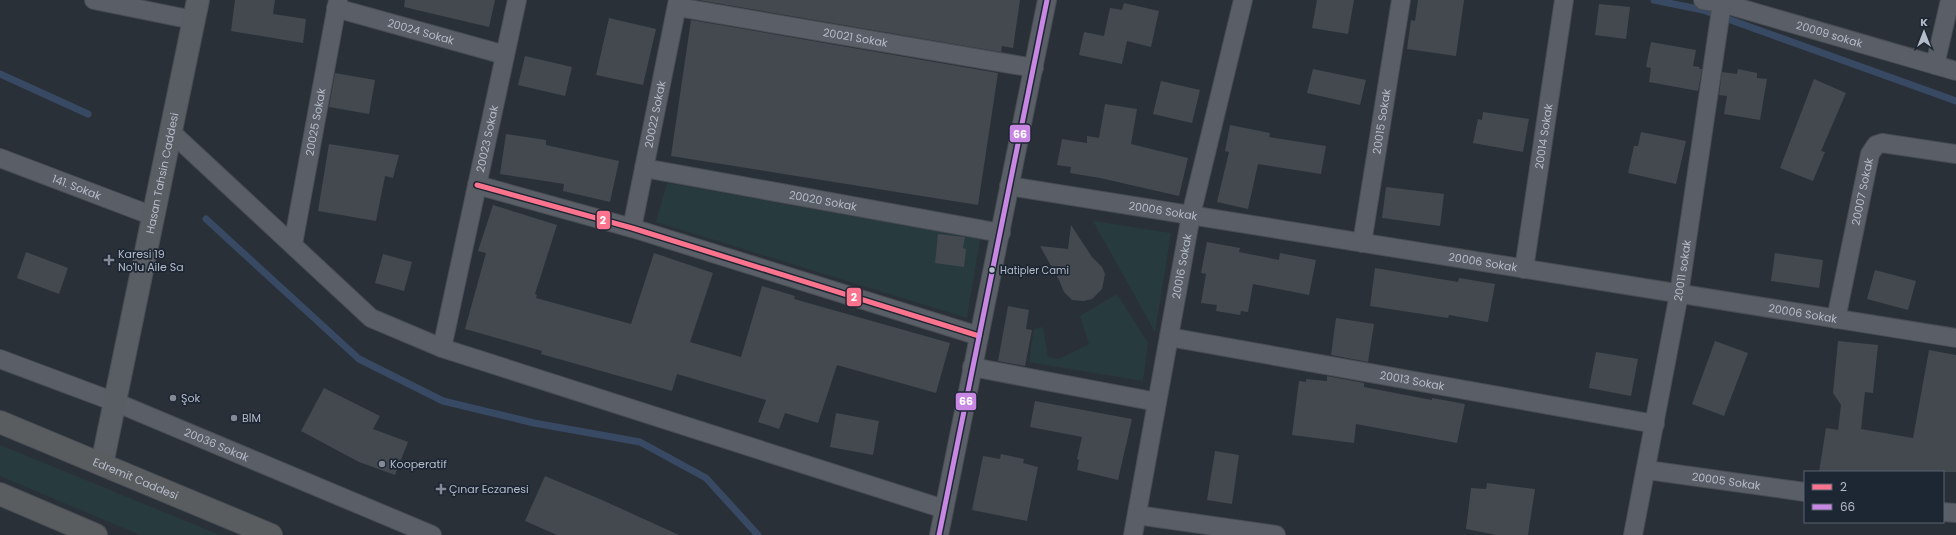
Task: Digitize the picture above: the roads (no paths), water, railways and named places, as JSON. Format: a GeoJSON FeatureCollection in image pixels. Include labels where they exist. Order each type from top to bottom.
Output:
{"type":"FeatureCollection","features":[{"type":"Feature","properties":{"kind":"highway","name":"Edremit Caddesi"},"geometry":{"type":"LineString","coordinates":[[0,422],[271,535]]}},
{"type":"Feature","properties":{"kind":"highway"},"geometry":{"type":"LineString","coordinates":[[0,494],[96,535]]}},
{"type":"Feature","properties":{"kind":"main road","name":"Hasan Tahsin Caddesi"},"geometry":{"type":"LineString","coordinates":[[102,464],[195,10]]}},
{"type":"Feature","properties":{"kind":"street"},"geometry":{"type":"LineString","coordinates":[[94,0],[195,10]]}},
{"type":"Feature","properties":{"kind":"street","name":"20023 Sokak"},"geometry":{"type":"LineString","coordinates":[[442,348],[517,0]]}},
{"type":"Feature","properties":{"kind":"street"},"geometry":{"type":"LineString","coordinates":[[939,535],[972,367],[1001,233],[1016,145],[1034,68],[1047,0]]}},
{"type":"Feature","properties":{"kind":"street","name":"20016 Sokak"},"geometry":{"type":"LineString","coordinates":[[1133,535],[1192,215],[1243,0]]}},
{"type":"Feature","properties":{"kind":"street","name":"20015 Sokak"},"geometry":{"type":"LineString","coordinates":[[1362,243],[1401,0]]}},
{"type":"Feature","properties":{"kind":"street","name":"20009 sokak"},"geometry":{"type":"LineString","coordinates":[[1703,0],[1722,4],[1956,71]]}},
{"type":"Feature","properties":{"kind":"street"},"geometry":{"type":"LineString","coordinates":[[1935,65],[1950,0]]}},
{"type":"Feature","properties":{"kind":"street","name":"20014 Sokak"},"geometry":{"type":"LineString","coordinates":[[1524,269],[1564,2]]}},
{"type":"Feature","properties":{"kind":"street","name":"20021 Sokak"},"geometry":{"type":"LineString","coordinates":[[678,3],[1034,68]]}},
{"type":"Feature","properties":{"kind":"street","name":"20022 Sokak"},"geometry":{"type":"LineString","coordinates":[[632,228],[678,3]]}},
{"type":"Feature","properties":{"kind":"street","name":"20024 Sokak"},"geometry":{"type":"LineString","coordinates":[[337,4],[505,54]]}},
{"type":"Feature","properties":{"kind":"street","name":"20025 Sokak"},"geometry":{"type":"LineString","coordinates":[[293,244],[337,4]]}},
{"type":"Feature","properties":{"kind":"street","name":"20011 sokak"},"geometry":{"type":"LineString","coordinates":[[1633,535],[1647,470],[1679,294],[1722,4]]}},
{"type":"Feature","properties":{"kind":"street"},"geometry":{"type":"LineString","coordinates":[[170,131],[371,318],[442,348],[944,509]]}},
{"type":"Feature","properties":{"kind":"street","name":"20007 Sokak"},"geometry":{"type":"LineString","coordinates":[[1836,319],[1870,154],[1873,149],[1876,145],[1882,143],[1956,154]]}},
{"type":"Feature","properties":{"kind":"street","name":"141. Sokak"},"geometry":{"type":"LineString","coordinates":[[0,158],[153,216]]}},
{"type":"Feature","properties":{"kind":"street","name":"20020 Sokak"},"geometry":{"type":"LineString","coordinates":[[644,168],[1001,233]]}},
{"type":"Feature","properties":{"kind":"street"},"geometry":{"type":"LineString","coordinates":[[477,185],[632,228],[979,336]]}},
{"type":"Feature","properties":{"kind":"street","name":"20006 Sokak"},"geometry":{"type":"LineString","coordinates":[[1009,186],[1956,338]]}},
{"type":"Feature","properties":{"kind":"street","name":"20013 Sokak"},"geometry":{"type":"LineString","coordinates":[[1169,337],[1655,424]]}},
{"type":"Feature","properties":{"kind":"street","name":"20036 Sokak"},"geometry":{"type":"LineString","coordinates":[[0,358],[115,402],[432,535]]}},
{"type":"Feature","properties":{"kind":"street"},"geometry":{"type":"LineString","coordinates":[[972,367],[1157,402]]}},
{"type":"Feature","properties":{"kind":"street","name":"20005 Sokak"},"geometry":{"type":"LineString","coordinates":[[1647,470],[1804,492]]}},
{"type":"Feature","properties":{"kind":"street"},"geometry":{"type":"LineString","coordinates":[[1944,512],[1956,514]]}},
{"type":"Feature","properties":{"kind":"street"},"geometry":{"type":"LineString","coordinates":[[1137,515],[1276,535]]}},
{"type":"Feature","properties":{"kind":"waterway"},"geometry":{"type":"LineString","coordinates":[[1654,0],[1703,10],[1956,101]]}},
{"type":"Feature","properties":{"kind":"waterway"},"geometry":{"type":"LineString","coordinates":[[0,74],[88,114]]}},
{"type":"Feature","properties":{"kind":"waterway"},"geometry":{"type":"LineString","coordinates":[[206,219],[359,359],[443,401],[534,423],[640,442],[706,478],[758,535]]}},
{"type":"Feature","properties":{"kind":"place","name":"Karesi 19 No'lu Aile Sa"},"geometry":{"type":"Point","coordinates":[109,260]}},
{"type":"Feature","properties":{"kind":"place","name":"Hatipler Cami"},"geometry":{"type":"Point","coordinates":[992,270]}},
{"type":"Feature","properties":{"kind":"place","name":"Şok"},"geometry":{"type":"Point","coordinates":[173,398]}},
{"type":"Feature","properties":{"kind":"place","name":"BİM"},"geometry":{"type":"Point","coordinates":[234,418]}},
{"type":"Feature","properties":{"kind":"place","name":"Kooperatif"},"geometry":{"type":"Point","coordinates":[382,464]}},
{"type":"Feature","properties":{"kind":"place","name":"Çınar Eczanesi"},"geometry":{"type":"Point","coordinates":[441,489]}}]}
